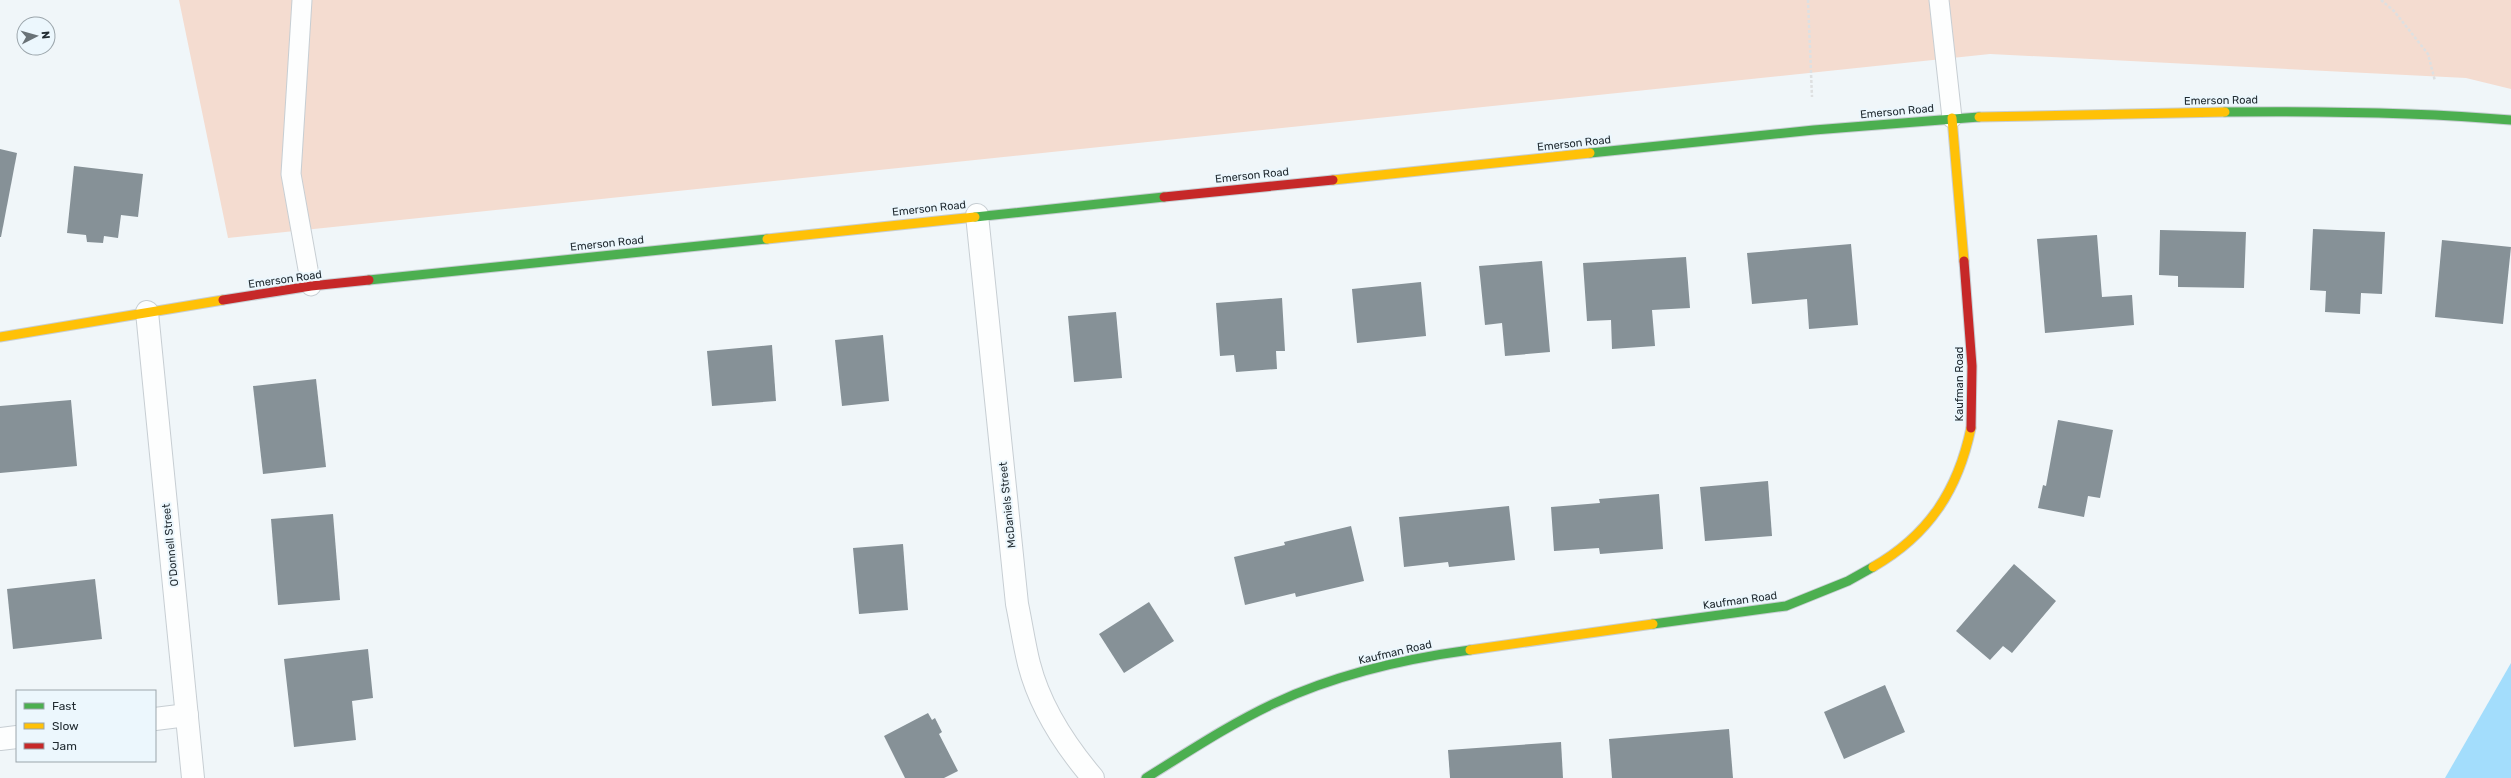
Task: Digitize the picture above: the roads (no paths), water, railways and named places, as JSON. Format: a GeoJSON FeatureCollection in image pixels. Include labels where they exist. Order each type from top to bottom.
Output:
{"type":"FeatureCollection","features":[{"type":"Feature","properties":{"kind":"street","name":"Emerson Road"},"geometry":{"type":"LineString","coordinates":[[0,337],[312,286],[977,215],[1814,130],[1952,118],[2113,113],[2272,111],[2444,114],[2511,120]]}},
{"type":"Feature","properties":{"kind":"street","name":"Kaufman Road"},"geometry":{"type":"LineString","coordinates":[[1146,778],[1226,729],[1275,703],[1344,676],[1416,657],[1786,606],[1848,581],[1888,558],[1931,521],[1956,480],[1971,430],[1972,366],[1952,118]]}},
{"type":"Feature","properties":{"kind":"street","name":"McDaniels Street"},"geometry":{"type":"LineString","coordinates":[[977,215],[1017,604],[1029,665],[1047,713],[1072,754],[1093,778]]}},
{"type":"Feature","properties":{"kind":"street","name":"O'Donnell Street"},"geometry":{"type":"LineString","coordinates":[[147,312],[193,778]]}},
{"type":"Feature","properties":{"kind":"street"},"geometry":{"type":"LineString","coordinates":[[156,719],[187,715]]}},
{"type":"Feature","properties":{"kind":"street"},"geometry":{"type":"LineString","coordinates":[[0,739],[16,737]]}},
{"type":"Feature","properties":{"kind":"lane"},"geometry":{"type":"LineString","coordinates":[[302,0],[291,174],[312,286]]}},
{"type":"Feature","properties":{"kind":"lane"},"geometry":{"type":"LineString","coordinates":[[1939,0],[1952,118]]}},
{"type":"Feature","properties":{"kind":"water"},"geometry":{"type":"Polygon","coordinates":[[[2511,663],[2511,778],[2445,778],[2511,663]]]}}]}
